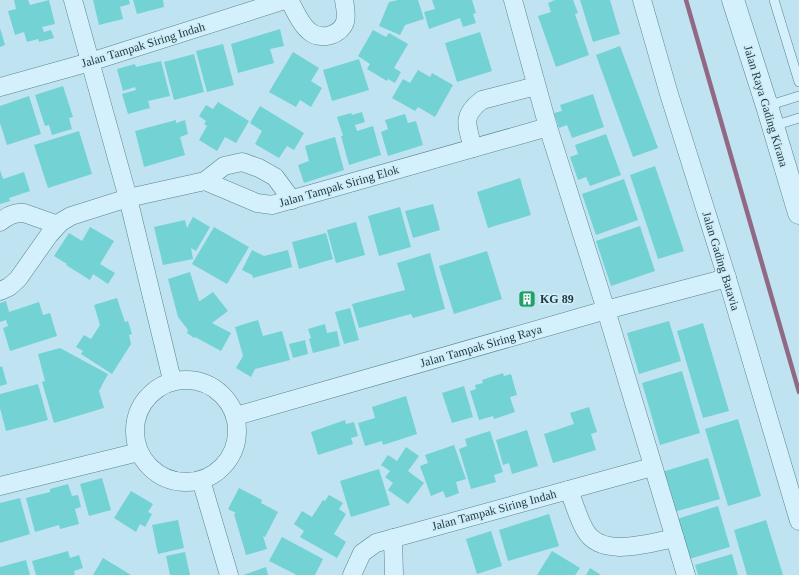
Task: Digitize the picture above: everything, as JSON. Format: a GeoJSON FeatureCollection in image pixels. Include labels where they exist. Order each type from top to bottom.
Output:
{"type":"FeatureCollection","features":[{"type":"Feature","properties":{"kind":"street"},"geometry":{"type":"LineString","coordinates":[[72,0],[128,198],[172,380]]}},
{"type":"Feature","properties":{"kind":"street","name":"Jalan Tampak Siring Indah"},"geometry":{"type":"LineString","coordinates":[[0,86],[90,62],[285,0]]}},
{"type":"Feature","properties":{"kind":"street"},"geometry":{"type":"LineString","coordinates":[[289,0],[300,20],[309,32],[319,37],[329,37],[338,31],[345,22],[346,7],[344,0]]}},
{"type":"Feature","properties":{"kind":"street"},"geometry":{"type":"LineString","coordinates":[[513,0],[548,127],[606,310],[652,467],[686,575]]}},
{"type":"Feature","properties":{"kind":"street","name":"Jalan Gading Batavia"},"geometry":{"type":"LineString","coordinates":[[642,0],[669,94],[727,278],[799,521]]}},
{"type":"Feature","properties":{"kind":"street","name":"Jalan Raya Gading Kirana"},"geometry":{"type":"LineString","coordinates":[[733,0],[799,213]]}},
{"type":"Feature","properties":{"kind":"street"},"geometry":{"type":"LineString","coordinates":[[473,148],[466,124],[468,114],[475,105],[482,100],[536,86]]}},
{"type":"Feature","properties":{"kind":"street","name":"Jalan Tampak Siring Elok"},"geometry":{"type":"LineString","coordinates":[[204,181],[257,203],[272,205],[548,127]]}},
{"type":"Feature","properties":{"kind":"street"},"geometry":{"type":"LineString","coordinates":[[0,291],[9,287],[18,279],[49,235],[58,225],[71,216],[128,198],[204,181],[224,166],[242,162],[259,168],[276,177],[292,200]]}},
{"type":"Feature","properties":{"kind":"street"},"geometry":{"type":"LineString","coordinates":[[0,222],[12,214],[24,213],[58,225]]}},
{"type":"Feature","properties":{"kind":"street","name":"Jalan Tampak Siring Raya"},"geometry":{"type":"LineString","coordinates":[[236,416],[606,310],[727,278]]}},
{"type":"Feature","properties":{"kind":"street"},"geometry":{"type":"LineString","coordinates":[[172,380],[199,380],[222,393],[236,416],[236,443],[230,455],[223,466],[201,480],[182,482],[164,478],[149,467],[139,452],[134,423],[147,396],[172,380]]}},
{"type":"Feature","properties":{"kind":"street"},"geometry":{"type":"LineString","coordinates":[[0,486],[139,452]]}},
{"type":"Feature","properties":{"kind":"street","name":"Jalan Tampak Siring Indah"},"geometry":{"type":"LineString","coordinates":[[352,575],[362,553],[376,543],[652,467]]}},
{"type":"Feature","properties":{"kind":"street"},"geometry":{"type":"LineString","coordinates":[[201,480],[229,575]]}},
{"type":"Feature","properties":{"kind":"street"},"geometry":{"type":"LineString","coordinates":[[569,490],[586,531],[596,541],[609,546],[628,547],[675,538]]}},
{"type":"Feature","properties":{"kind":"street"},"geometry":{"type":"LineString","coordinates":[[393,538],[394,575]]}},
{"type":"Feature","properties":{"kind":"lane"},"geometry":{"type":"LineString","coordinates":[[774,0],[799,82]]}},
{"type":"Feature","properties":{"kind":"lane"},"geometry":{"type":"LineString","coordinates":[[770,116],[799,96]]}},
{"type":"Feature","properties":{"kind":"lane"},"geometry":{"type":"LineString","coordinates":[[770,116],[799,118]]}},
{"type":"Feature","properties":{"kind":"building"},"geometry":{"type":"Polygon","coordinates":[[[14,0],[28,0],[30,5],[49,0],[55,24],[42,27],[44,32],[51,30],[54,38],[39,42],[38,39],[27,42],[24,32],[15,35],[8,11],[16,9],[14,0]]]}},
{"type":"Feature","properties":{"kind":"building"},"geometry":{"type":"Polygon","coordinates":[[[93,0],[129,0],[130,4],[120,7],[123,19],[99,25],[93,0]]]}},
{"type":"Feature","properties":{"kind":"building"},"geometry":{"type":"Polygon","coordinates":[[[133,0],[163,0],[164,7],[137,14],[133,0]]]}},
{"type":"Feature","properties":{"kind":"building"},"geometry":{"type":"Polygon","coordinates":[[[398,0],[418,0],[424,19],[405,25],[400,35],[379,26],[389,2],[398,0]]]}},
{"type":"Feature","properties":{"kind":"building"},"geometry":{"type":"Polygon","coordinates":[[[432,0],[472,0],[476,13],[473,14],[476,23],[463,27],[460,18],[429,29],[424,12],[435,9],[432,0]]]}},
{"type":"Feature","properties":{"kind":"building"},"geometry":{"type":"Polygon","coordinates":[[[555,0],[573,0],[578,13],[575,14],[589,55],[556,67],[538,16],[551,12],[548,3],[555,0]]]}},
{"type":"Feature","properties":{"kind":"building"},"geometry":{"type":"Polygon","coordinates":[[[580,0],[610,0],[620,34],[593,42],[580,0]]]}},
{"type":"Feature","properties":{"kind":"building"},"geometry":{"type":"Polygon","coordinates":[[[0,28],[5,45],[0,47],[0,28]]]}},
{"type":"Feature","properties":{"kind":"building"},"geometry":{"type":"Polygon","coordinates":[[[280,29],[284,46],[270,49],[274,63],[238,73],[231,44],[280,29]]]}},
{"type":"Feature","properties":{"kind":"building"},"geometry":{"type":"Polygon","coordinates":[[[373,30],[386,37],[389,33],[408,44],[394,68],[401,72],[395,83],[388,79],[387,81],[367,69],[370,64],[358,56],[373,30]]]}},
{"type":"Feature","properties":{"kind":"building"},"geometry":{"type":"Polygon","coordinates":[[[480,32],[492,71],[457,82],[445,43],[480,32]]]}},
{"type":"Feature","properties":{"kind":"building"},"geometry":{"type":"Polygon","coordinates":[[[223,44],[234,85],[207,92],[196,51],[223,44]]]}},
{"type":"Feature","properties":{"kind":"building"},"geometry":{"type":"Polygon","coordinates":[[[620,46],[658,148],[633,157],[596,55],[620,46]]]}},
{"type":"Feature","properties":{"kind":"building"},"geometry":{"type":"Polygon","coordinates":[[[293,52],[319,68],[311,81],[322,88],[311,107],[300,100],[296,107],[269,92],[293,52]]]}},
{"type":"Feature","properties":{"kind":"building"},"geometry":{"type":"Polygon","coordinates":[[[194,54],[204,92],[174,100],[164,62],[194,54]]]}},
{"type":"Feature","properties":{"kind":"building"},"geometry":{"type":"Polygon","coordinates":[[[359,59],[369,90],[332,101],[323,70],[359,59]]]}},
{"type":"Feature","properties":{"kind":"building"},"geometry":{"type":"Polygon","coordinates":[[[161,61],[170,96],[148,101],[150,108],[128,114],[122,94],[136,90],[135,87],[123,91],[117,69],[135,64],[136,67],[161,61]]]}},
{"type":"Feature","properties":{"kind":"building"},"geometry":{"type":"Polygon","coordinates":[[[418,70],[430,77],[432,73],[453,85],[435,117],[418,107],[415,111],[392,98],[403,79],[410,83],[418,70]]]}},
{"type":"Feature","properties":{"kind":"building"},"geometry":{"type":"Polygon","coordinates":[[[63,86],[73,117],[69,118],[72,129],[52,135],[49,125],[45,126],[35,95],[63,86]]]}},
{"type":"Feature","properties":{"kind":"building"},"geometry":{"type":"Polygon","coordinates":[[[593,94],[604,127],[572,138],[567,125],[559,128],[554,113],[562,111],[560,105],[593,94]]]}},
{"type":"Feature","properties":{"kind":"building"},"geometry":{"type":"Polygon","coordinates":[[[29,96],[41,134],[7,145],[0,123],[0,106],[29,96]]]}},
{"type":"Feature","properties":{"kind":"building"},"geometry":{"type":"Polygon","coordinates":[[[218,102],[249,121],[236,143],[225,137],[217,151],[199,140],[207,126],[204,124],[206,121],[199,116],[206,105],[213,109],[218,102]]]}},
{"type":"Feature","properties":{"kind":"building"},"geometry":{"type":"Polygon","coordinates":[[[260,106],[304,133],[294,150],[287,146],[279,158],[255,144],[262,131],[250,123],[260,106]]]}},
{"type":"Feature","properties":{"kind":"building"},"geometry":{"type":"Polygon","coordinates":[[[362,112],[365,122],[355,125],[357,131],[373,126],[381,155],[349,165],[341,136],[343,136],[337,117],[362,112]]]}},
{"type":"Feature","properties":{"kind":"building"},"geometry":{"type":"Polygon","coordinates":[[[405,114],[408,123],[416,121],[423,145],[388,156],[381,132],[388,129],[385,120],[405,114]]]}},
{"type":"Feature","properties":{"kind":"building"},"geometry":{"type":"Polygon","coordinates":[[[176,120],[176,123],[185,120],[188,134],[180,137],[185,155],[144,167],[135,131],[176,120]]]}},
{"type":"Feature","properties":{"kind":"building"},"geometry":{"type":"Polygon","coordinates":[[[79,131],[92,174],[48,188],[34,145],[79,131]]]}},
{"type":"Feature","properties":{"kind":"building"},"geometry":{"type":"Polygon","coordinates":[[[606,134],[621,175],[590,186],[586,177],[578,180],[570,157],[578,154],[575,145],[606,134]]]}},
{"type":"Feature","properties":{"kind":"building"},"geometry":{"type":"Polygon","coordinates":[[[335,137],[344,170],[304,183],[298,165],[309,161],[305,146],[335,137]]]}},
{"type":"Feature","properties":{"kind":"building"},"geometry":{"type":"Polygon","coordinates":[[[655,166],[684,251],[658,259],[630,175],[655,166]]]}},
{"type":"Feature","properties":{"kind":"building"},"geometry":{"type":"Polygon","coordinates":[[[0,170],[3,179],[24,172],[30,191],[9,198],[10,201],[0,204],[0,170]]]}},
{"type":"Feature","properties":{"kind":"building"},"geometry":{"type":"Polygon","coordinates":[[[520,178],[531,215],[488,228],[477,192],[520,178]]]}},
{"type":"Feature","properties":{"kind":"building"},"geometry":{"type":"Polygon","coordinates":[[[624,179],[638,220],[596,235],[582,194],[624,179]]]}},
{"type":"Feature","properties":{"kind":"building"},"geometry":{"type":"Polygon","coordinates":[[[433,204],[440,230],[413,238],[405,211],[433,204]]]}},
{"type":"Feature","properties":{"kind":"building"},"geometry":{"type":"Polygon","coordinates":[[[400,207],[411,247],[379,256],[368,216],[400,207]]]}},
{"type":"Feature","properties":{"kind":"building"},"geometry":{"type":"Polygon","coordinates":[[[193,217],[210,227],[196,251],[191,248],[193,259],[163,265],[154,227],[185,220],[187,228],[193,217]]]}},
{"type":"Feature","properties":{"kind":"building"},"geometry":{"type":"Polygon","coordinates":[[[356,222],[365,255],[336,263],[327,230],[356,222]]]}},
{"type":"Feature","properties":{"kind":"building"},"geometry":{"type":"Polygon","coordinates":[[[640,226],[655,271],[611,286],[596,241],[640,226]]]}},
{"type":"Feature","properties":{"kind":"building"},"geometry":{"type":"Polygon","coordinates":[[[90,227],[114,241],[100,264],[115,273],[108,284],[93,274],[90,280],[54,256],[69,233],[82,241],[90,227]]]}},
{"type":"Feature","properties":{"kind":"building"},"geometry":{"type":"Polygon","coordinates":[[[214,227],[249,247],[227,284],[192,264],[214,227]]]}},
{"type":"Feature","properties":{"kind":"building"},"geometry":{"type":"Polygon","coordinates":[[[326,233],[333,259],[299,269],[292,242],[326,233]]]}},
{"type":"Feature","properties":{"kind":"building"},"geometry":{"type":"Polygon","coordinates":[[[252,250],[264,256],[288,250],[292,267],[253,278],[252,275],[242,270],[252,250]]]}},
{"type":"Feature","properties":{"kind":"building"},"geometry":{"type":"Polygon","coordinates":[[[487,251],[502,299],[454,314],[439,266],[487,251]]]}},
{"type":"Feature","properties":{"kind":"building"},"geometry":{"type":"Polygon","coordinates":[[[430,253],[445,309],[413,318],[411,314],[359,328],[352,304],[405,290],[397,263],[430,253]]]}},
{"type":"Feature","properties":{"kind":"building"},"geometry":{"type":"Polygon","coordinates":[[[190,272],[199,301],[213,292],[228,311],[212,323],[231,333],[221,351],[187,333],[188,330],[178,317],[168,279],[190,272]]]}},
{"type":"Feature","properties":{"kind":"building","name":"KG 89"},"geometry":{"type":"Polygon","coordinates":[[[530,294],[532,301],[524,304],[522,296],[530,294]]]}},
{"type":"Feature","properties":{"kind":"building"},"geometry":{"type":"Polygon","coordinates":[[[117,298],[125,322],[128,321],[132,334],[129,335],[131,344],[112,374],[81,354],[83,351],[76,347],[84,335],[91,339],[100,325],[94,305],[117,298]]]}},
{"type":"Feature","properties":{"kind":"building"},"geometry":{"type":"Polygon","coordinates":[[[6,301],[9,312],[39,302],[43,315],[50,313],[57,336],[10,351],[3,328],[8,326],[6,320],[0,322],[0,303],[6,301]]]}},
{"type":"Feature","properties":{"kind":"building"},"geometry":{"type":"Polygon","coordinates":[[[350,308],[359,340],[344,344],[335,312],[350,308]]]}},
{"type":"Feature","properties":{"kind":"building"},"geometry":{"type":"Polygon","coordinates":[[[258,320],[263,336],[282,331],[290,360],[255,369],[251,377],[236,368],[243,356],[235,327],[258,320]]]}},
{"type":"Feature","properties":{"kind":"building"},"geometry":{"type":"Polygon","coordinates":[[[669,321],[681,361],[639,374],[627,333],[669,321]]]}},
{"type":"Feature","properties":{"kind":"building"},"geometry":{"type":"Polygon","coordinates":[[[703,323],[729,411],[703,418],[677,331],[703,323]]]}},
{"type":"Feature","properties":{"kind":"building"},"geometry":{"type":"Polygon","coordinates":[[[325,324],[327,333],[337,331],[340,346],[313,353],[308,329],[325,324]]]}},
{"type":"Feature","properties":{"kind":"building"},"geometry":{"type":"Polygon","coordinates":[[[305,340],[308,354],[293,358],[289,344],[305,340]]]}},
{"type":"Feature","properties":{"kind":"building"},"geometry":{"type":"Polygon","coordinates":[[[60,348],[108,374],[99,391],[104,408],[54,423],[42,382],[45,381],[38,354],[60,348]]]}},
{"type":"Feature","properties":{"kind":"building"},"geometry":{"type":"Polygon","coordinates":[[[2,366],[7,384],[0,386],[0,367],[2,366]]]}},
{"type":"Feature","properties":{"kind":"building"},"geometry":{"type":"Polygon","coordinates":[[[682,371],[700,433],[660,445],[642,383],[682,371]]]}},
{"type":"Feature","properties":{"kind":"building"},"geometry":{"type":"Polygon","coordinates":[[[503,373],[504,376],[511,374],[517,395],[510,397],[515,412],[494,419],[493,416],[479,420],[470,391],[476,389],[475,385],[483,383],[482,380],[503,373]]]}},
{"type":"Feature","properties":{"kind":"building"},"geometry":{"type":"Polygon","coordinates":[[[38,384],[48,420],[6,431],[0,408],[0,394],[38,384]]]}},
{"type":"Feature","properties":{"kind":"building"},"geometry":{"type":"Polygon","coordinates":[[[464,386],[473,417],[452,423],[442,393],[464,386]]]}},
{"type":"Feature","properties":{"kind":"building"},"geometry":{"type":"Polygon","coordinates":[[[406,396],[417,434],[383,445],[382,441],[365,446],[358,423],[375,418],[372,407],[406,396]]]}},
{"type":"Feature","properties":{"kind":"building"},"geometry":{"type":"Polygon","coordinates":[[[589,407],[597,432],[591,434],[596,450],[553,463],[544,434],[574,424],[570,413],[589,407]]]}},
{"type":"Feature","properties":{"kind":"building"},"geometry":{"type":"Polygon","coordinates":[[[738,419],[761,496],[728,506],[705,429],[738,419]]]}},
{"type":"Feature","properties":{"kind":"building"},"geometry":{"type":"Polygon","coordinates":[[[345,420],[346,424],[354,422],[358,436],[351,438],[353,444],[318,455],[311,432],[345,420]]]}},
{"type":"Feature","properties":{"kind":"building"},"geometry":{"type":"Polygon","coordinates":[[[527,430],[538,466],[512,474],[509,463],[503,465],[496,440],[527,430]]]}},
{"type":"Feature","properties":{"kind":"building"},"geometry":{"type":"Polygon","coordinates":[[[490,431],[503,472],[494,475],[496,482],[471,489],[459,449],[467,446],[465,439],[490,431]]]}},
{"type":"Feature","properties":{"kind":"building"},"geometry":{"type":"Polygon","coordinates":[[[454,445],[466,479],[456,482],[459,493],[446,498],[443,491],[431,496],[420,466],[428,463],[425,455],[454,445]]]}},
{"type":"Feature","properties":{"kind":"building"},"geometry":{"type":"Polygon","coordinates":[[[406,447],[419,456],[408,471],[424,483],[408,504],[388,490],[393,483],[385,477],[390,471],[381,465],[388,455],[397,461],[406,447]]]}},
{"type":"Feature","properties":{"kind":"building"},"geometry":{"type":"Polygon","coordinates":[[[708,458],[720,499],[674,512],[662,472],[708,458]]]}},
{"type":"Feature","properties":{"kind":"building"},"geometry":{"type":"Polygon","coordinates":[[[379,469],[390,505],[351,517],[340,481],[379,469]]]}},
{"type":"Feature","properties":{"kind":"building"},"geometry":{"type":"Polygon","coordinates":[[[102,478],[111,510],[89,516],[80,484],[102,478]]]}},
{"type":"Feature","properties":{"kind":"building"},"geometry":{"type":"Polygon","coordinates":[[[68,484],[72,496],[78,495],[81,507],[75,509],[79,524],[60,529],[59,525],[35,532],[26,498],[50,492],[50,489],[68,484]]]}},
{"type":"Feature","properties":{"kind":"building"},"geometry":{"type":"Polygon","coordinates":[[[239,488],[262,500],[261,503],[278,512],[265,537],[263,536],[267,549],[246,555],[234,514],[236,513],[228,509],[239,488]]]}},
{"type":"Feature","properties":{"kind":"building"},"geometry":{"type":"Polygon","coordinates":[[[131,491],[153,504],[148,512],[152,514],[145,527],[140,524],[136,532],[114,518],[131,491]]]}},
{"type":"Feature","properties":{"kind":"building"},"geometry":{"type":"Polygon","coordinates":[[[329,495],[343,503],[339,509],[346,514],[334,534],[346,542],[337,558],[300,537],[304,531],[294,524],[302,511],[312,517],[323,500],[325,501],[329,495]]]}},
{"type":"Feature","properties":{"kind":"building"},"geometry":{"type":"Polygon","coordinates":[[[20,498],[30,534],[0,543],[0,503],[20,498]]]}},
{"type":"Feature","properties":{"kind":"building"},"geometry":{"type":"Polygon","coordinates":[[[718,506],[730,547],[689,559],[677,519],[718,506]]]}},
{"type":"Feature","properties":{"kind":"building"},"geometry":{"type":"Polygon","coordinates":[[[549,514],[559,546],[508,561],[499,530],[549,514]]]}},
{"type":"Feature","properties":{"kind":"building"},"geometry":{"type":"Polygon","coordinates":[[[178,520],[184,548],[158,554],[152,525],[178,520]]]}},
{"type":"Feature","properties":{"kind":"building"},"geometry":{"type":"Polygon","coordinates":[[[766,520],[783,575],[747,575],[734,530],[766,520]]]}},
{"type":"Feature","properties":{"kind":"building"},"geometry":{"type":"Polygon","coordinates":[[[491,531],[502,566],[477,574],[466,539],[491,531]]]}},
{"type":"Feature","properties":{"kind":"building"},"geometry":{"type":"Polygon","coordinates":[[[282,537],[323,559],[315,575],[297,575],[269,561],[282,537]]]}},
{"type":"Feature","properties":{"kind":"building"},"geometry":{"type":"Polygon","coordinates":[[[68,551],[70,558],[79,555],[83,568],[74,571],[75,575],[36,575],[32,561],[68,551]]]}},
{"type":"Feature","properties":{"kind":"building"},"geometry":{"type":"Polygon","coordinates":[[[552,551],[580,568],[575,575],[537,575],[552,551]]]}},
{"type":"Feature","properties":{"kind":"building"},"geometry":{"type":"Polygon","coordinates":[[[185,552],[190,575],[170,575],[166,556],[185,552]]]}},
{"type":"Feature","properties":{"kind":"building"},"geometry":{"type":"Polygon","coordinates":[[[732,554],[738,575],[698,575],[695,565],[732,554]]]}},
{"type":"Feature","properties":{"kind":"building"},"geometry":{"type":"Polygon","coordinates":[[[103,558],[131,575],[93,575],[103,558]]]}},
{"type":"Feature","properties":{"kind":"building"},"geometry":{"type":"Polygon","coordinates":[[[26,560],[30,575],[0,575],[0,567],[26,560]]]}},
{"type":"Feature","properties":{"kind":"building"},"geometry":{"type":"Polygon","coordinates":[[[266,567],[268,575],[243,575],[266,567]]]}},
{"type":"Feature","properties":{"kind":"building"},"geometry":{"type":"Polygon","coordinates":[[[590,568],[601,575],[586,575],[590,568]]]}},
{"type":"Feature","properties":{"kind":"waterway"},"geometry":{"type":"LineString","coordinates":[[686,0],[799,392]]}},
{"type":"Feature","properties":{"kind":"place","name":"KG 89"},"geometry":{"type":"Point","coordinates":[527,299]}}]}
